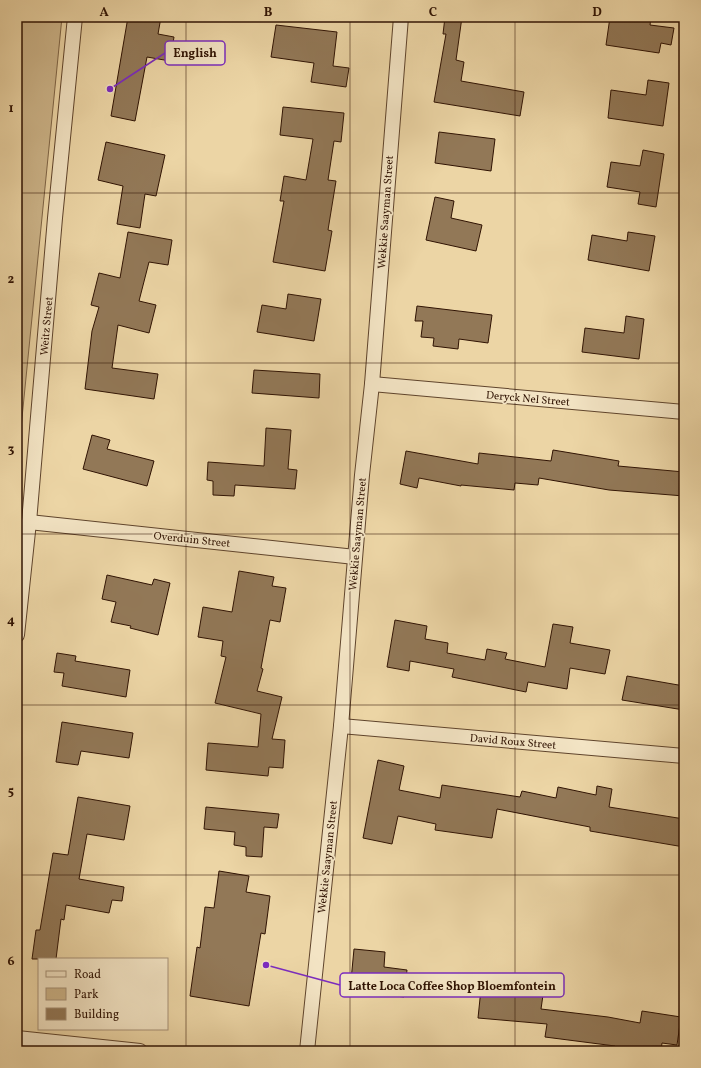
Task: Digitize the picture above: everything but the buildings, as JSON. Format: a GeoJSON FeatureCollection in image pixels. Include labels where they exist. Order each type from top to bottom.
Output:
{"type":"FeatureCollection","features":[{"type":"Feature","properties":{"kind":"street","name":"Weitz Street"},"geometry":{"type":"LineString","coordinates":[[17,635],[29,522],[56,210],[75,17]]}},
{"type":"Feature","properties":{"kind":"street","name":"Wekkie Saayman Street"},"geometry":{"type":"LineString","coordinates":[[307,1051],[341,726],[355,557],[372,384],[401,17]]}},
{"type":"Feature","properties":{"kind":"street","name":"Deryck Nel Street"},"geometry":{"type":"LineString","coordinates":[[372,384],[684,412]]}},
{"type":"Feature","properties":{"kind":"street","name":"Overduin Street"},"geometry":{"type":"LineString","coordinates":[[29,522],[355,557]]}},
{"type":"Feature","properties":{"kind":"street","name":"David Roux Street"},"geometry":{"type":"LineString","coordinates":[[341,726],[684,756]]}},
{"type":"Feature","properties":{"kind":"street"},"geometry":{"type":"LineString","coordinates":[[17,1038],[140,1051]]}},
{"type":"Feature","properties":{"kind":"green space"},"geometry":{"type":"Polygon","coordinates":[[[17,17],[62,17],[17,468],[17,17]]]}},
{"type":"Feature","properties":{"kind":"place","name":"English"},"geometry":{"type":"Point","coordinates":[110,89]}},
{"type":"Feature","properties":{"kind":"place","name":"Latte Loca Coffee Shop Bloemfontein"},"geometry":{"type":"Point","coordinates":[266,965]}}]}
